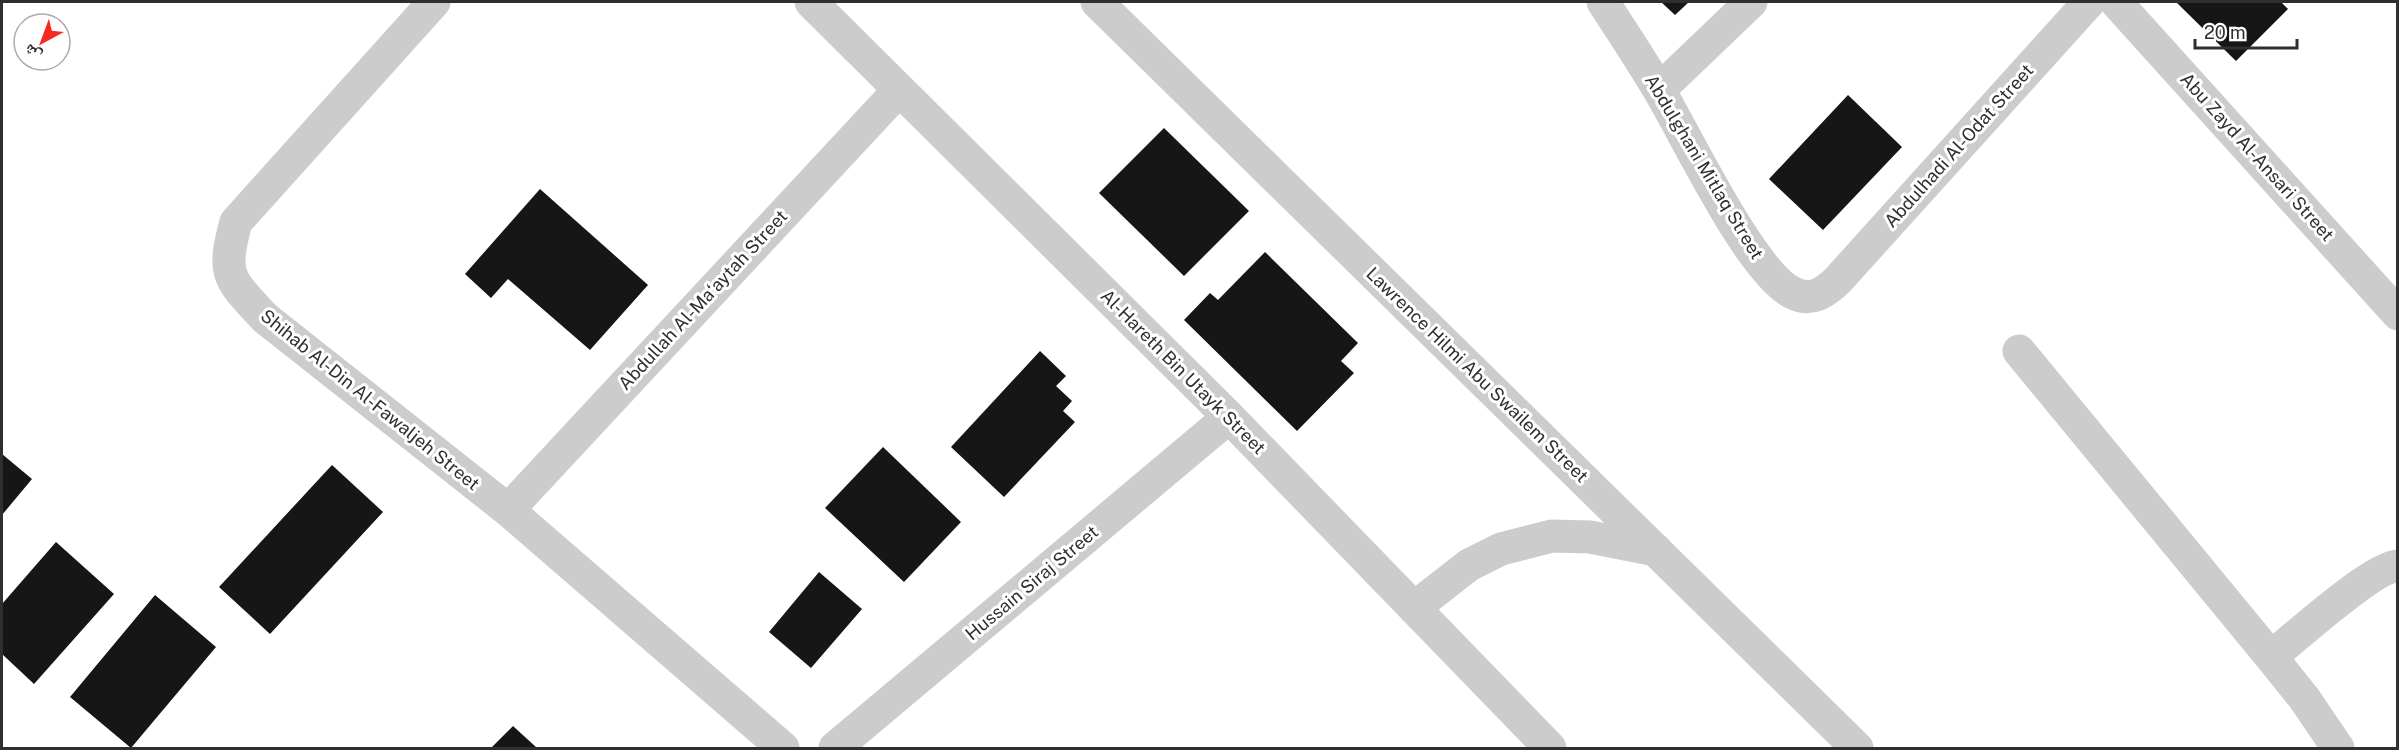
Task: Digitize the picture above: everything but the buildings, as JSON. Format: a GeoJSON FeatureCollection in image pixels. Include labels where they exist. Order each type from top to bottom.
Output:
{"type":"FeatureCollection","features":[{"type":"Feature","properties":{"kind":"street","name":"Shihab Al-Din Al-Fawaljeh Street"},"geometry":{"type":"LineString","coordinates":[[434,2],[236,222],[229,247],[228,268],[235,286],[265,318],[508,510],[783,748]]}},
{"type":"Feature","properties":{"kind":"street","name":"Al-Hareth Bin Utayk Street"},"geometry":{"type":"LineString","coordinates":[[811,2],[1229,417],[1550,748]]}},
{"type":"Feature","properties":{"kind":"street","name":"Lawrence Hilmi Abu Swailem Street"},"geometry":{"type":"LineString","coordinates":[[1097,2],[1857,748]]}},
{"type":"Feature","properties":{"kind":"street","name":"Abdulghani Mitlaq Street"},"geometry":{"type":"LineString","coordinates":[[1603,2],[1659,90],[1729,214],[1760,262],[1780,285],[1803,297],[1816,296],[1828,289]]}},
{"type":"Feature","properties":{"kind":"street"},"geometry":{"type":"LineString","coordinates":[[1659,90],[1750,2]]}},
{"type":"Feature","properties":{"kind":"street","name":"Abdulhadi Al-Odat Street"},"geometry":{"type":"LineString","coordinates":[[1828,289],[2090,2]]}},
{"type":"Feature","properties":{"kind":"street","name":"Abu Zayd Al-Ansari Street"},"geometry":{"type":"LineString","coordinates":[[2116,2],[2397,314]]}},
{"type":"Feature","properties":{"kind":"street","name":"Abdullah Al-Ma‘aytah Street"},"geometry":{"type":"LineString","coordinates":[[508,510],[899,90]]}},
{"type":"Feature","properties":{"kind":"street"},"geometry":{"type":"LineString","coordinates":[[2019,351],[2304,698],[2338,748]]}},
{"type":"Feature","properties":{"kind":"street","name":"Hussain Siraj Street"},"geometry":{"type":"LineString","coordinates":[[835,748],[1229,417]]}},
{"type":"Feature","properties":{"kind":"street"},"geometry":{"type":"LineString","coordinates":[[1414,608],[1469,565],[1501,549],[1552,536],[1590,537],[1656,550]]}},
{"type":"Feature","properties":{"kind":"street"},"geometry":{"type":"LineString","coordinates":[[2271,657],[2370,578],[2397,566]]}}]}
